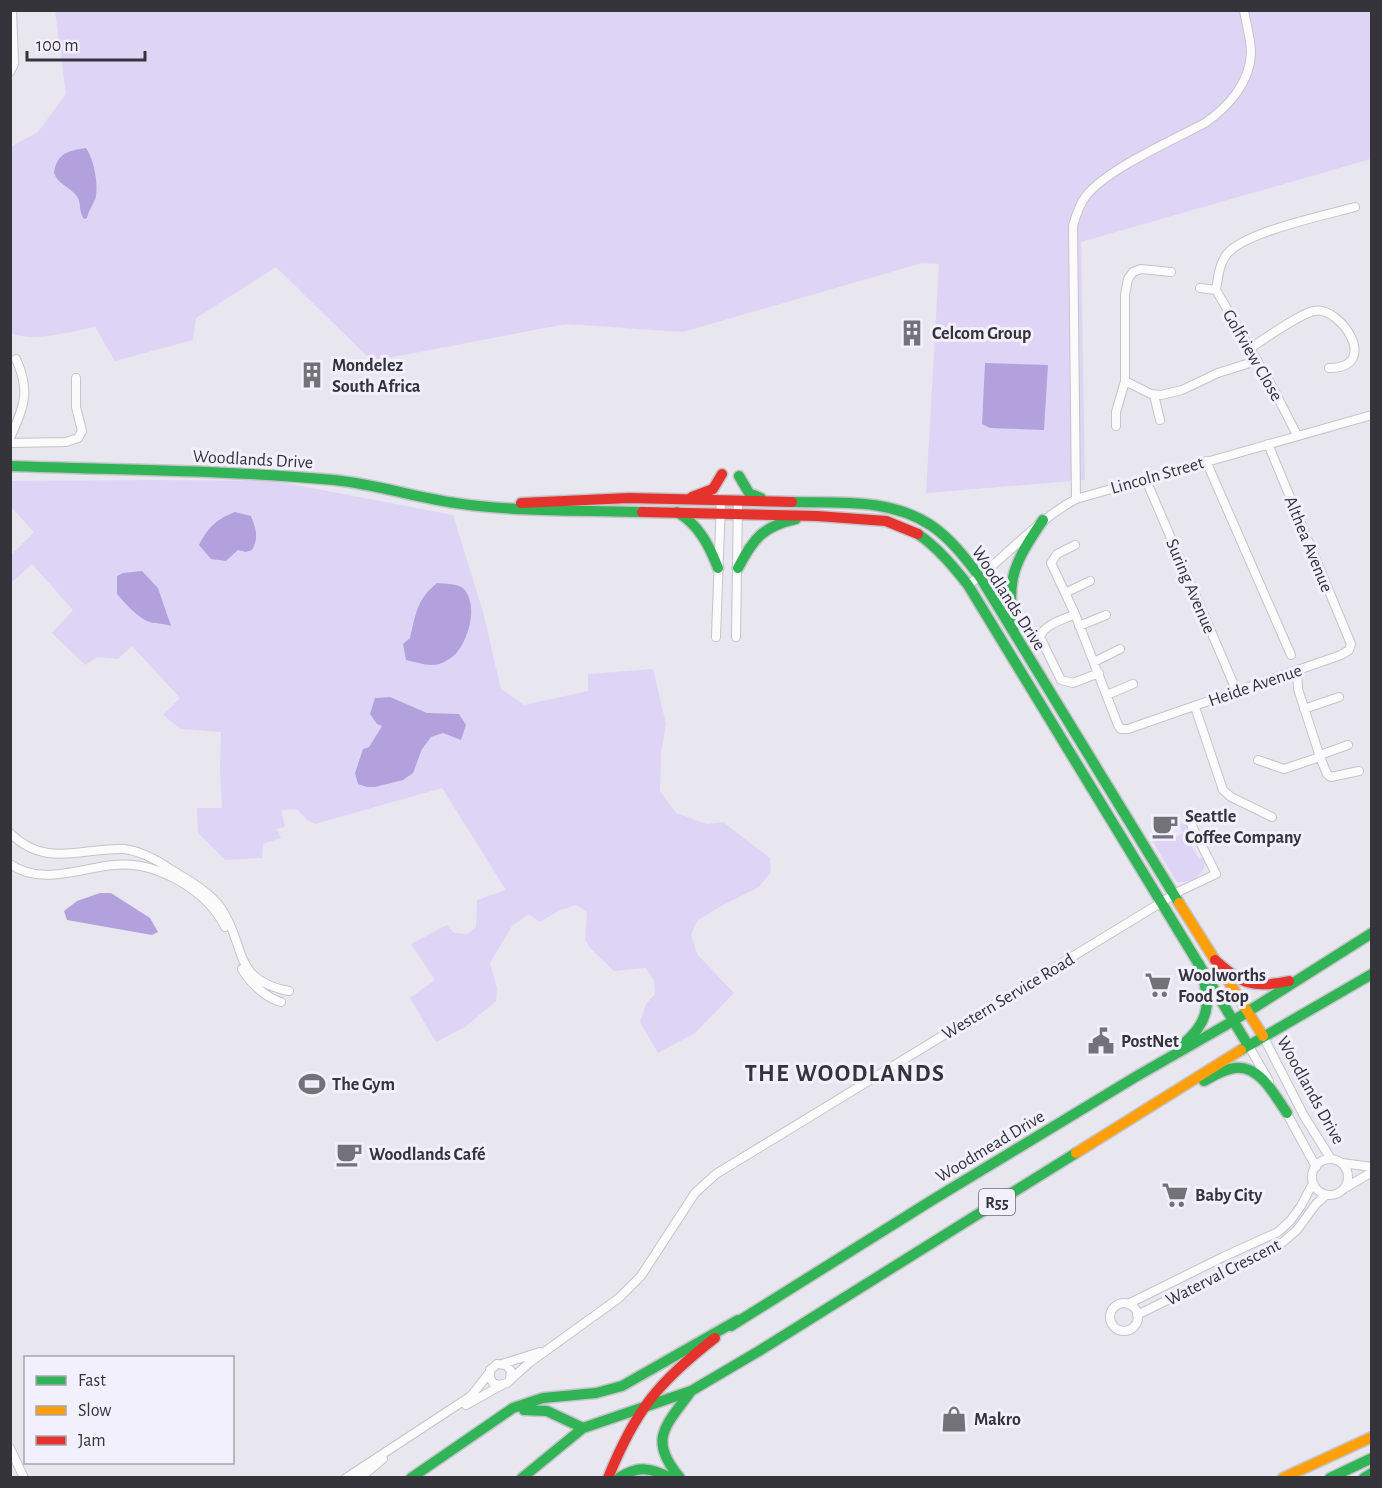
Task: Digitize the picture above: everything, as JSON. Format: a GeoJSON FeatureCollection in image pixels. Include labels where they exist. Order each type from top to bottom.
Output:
{"type":"FeatureCollection","features":[{"type":"Feature","properties":{"kind":"main road","name":"Woodlands Drive"},"geometry":{"type":"LineString","coordinates":[[10,466],[334,480],[455,503],[525,509],[674,511],[722,507],[738,501],[771,501],[870,504],[906,512],[921,518],[950,540],[980,577],[1173,895],[1263,1036]]}},
{"type":"Feature","properties":{"kind":"main road"},"geometry":{"type":"LineString","coordinates":[[681,500],[713,489],[722,474]]}},
{"type":"Feature","properties":{"kind":"main road"},"geometry":{"type":"LineString","coordinates":[[739,476],[749,493],[771,501]]}},
{"type":"Feature","properties":{"kind":"main road","name":"Woodlands Drive"},"geometry":{"type":"LineString","coordinates":[[492,505],[576,499],[681,500],[722,507],[738,513],[886,521],[908,529],[931,543],[969,585],[1248,1045]]}},
{"type":"Feature","properties":{"kind":"main road"},"geometry":{"type":"LineString","coordinates":[[674,511],[685,516],[702,533],[718,568]]}},
{"type":"Feature","properties":{"kind":"main road"},"geometry":{"type":"LineString","coordinates":[[738,568],[751,543],[766,528],[788,520],[817,516]]}},
{"type":"Feature","properties":{"kind":"main road"},"geometry":{"type":"LineString","coordinates":[[1016,639],[1009,601],[1011,578],[1019,555],[1043,520]]}},
{"type":"Feature","properties":{"kind":"main road","name":"Woodmead Drive"},"geometry":{"type":"LineString","coordinates":[[608,1478],[620,1447],[642,1409],[674,1371],[738,1320],[1137,1076],[1233,1021],[1371,933]]}},
{"type":"Feature","properties":{"kind":"main road"},"geometry":{"type":"LineString","coordinates":[[1215,960],[1238,980],[1248,984],[1266,987],[1303,977]]}},
{"type":"Feature","properties":{"kind":"main road"},"geometry":{"type":"LineString","coordinates":[[1137,1076],[1188,1040],[1202,1023],[1207,1013],[1207,988],[1199,964]]}},
{"type":"Feature","properties":{"kind":"main road","name":"R55"},"geometry":{"type":"LineString","coordinates":[[522,1478],[584,1428],[691,1391],[1248,1045],[1371,974]]}},
{"type":"Feature","properties":{"kind":"main road"},"geometry":{"type":"LineString","coordinates":[[1165,1098],[1229,1070],[1244,1068],[1256,1074],[1287,1113]]}},
{"type":"Feature","properties":{"kind":"main road"},"geometry":{"type":"LineString","coordinates":[[411,1478],[520,1405],[543,1398],[596,1393],[632,1382],[738,1320]]}},
{"type":"Feature","properties":{"kind":"main road"},"geometry":{"type":"LineString","coordinates":[[680,1478],[665,1460],[660,1441],[663,1432],[691,1391]]}},
{"type":"Feature","properties":{"kind":"main road"},"geometry":{"type":"LineString","coordinates":[[489,1425],[534,1408],[550,1411],[584,1428]]}},
{"type":"Feature","properties":{"kind":"main road"},"geometry":{"type":"LineString","coordinates":[[1283,1478],[1371,1437]]}},
{"type":"Feature","properties":{"kind":"main road"},"geometry":{"type":"LineString","coordinates":[[1330,1478],[1371,1458]]}},
{"type":"Feature","properties":{"kind":"main road"},"geometry":{"type":"LineString","coordinates":[[619,1478],[629,1470],[642,1467],[671,1478]]}},
{"type":"Feature","properties":{"kind":"main road"},"geometry":{"type":"LineString","coordinates":[[1364,1478],[1371,1473]]}},
{"type":"Feature","properties":{"kind":"street"},"geometry":{"type":"LineString","coordinates":[[10,72],[14,64],[12,10]]}},
{"type":"Feature","properties":{"kind":"street"},"geometry":{"type":"LineString","coordinates":[[1076,499],[1072,225],[1081,203],[1097,185],[1118,170],[1205,123],[1229,103],[1243,82],[1251,54],[1244,10]]}},
{"type":"Feature","properties":{"kind":"street"},"geometry":{"type":"LineString","coordinates":[[1216,290],[1225,258],[1230,251],[1243,242],[1355,207]]}},
{"type":"Feature","properties":{"kind":"street"},"geometry":{"type":"LineString","coordinates":[[1116,426],[1116,412],[1125,381],[1125,295],[1128,279],[1133,272],[1141,269],[1172,272]]}},
{"type":"Feature","properties":{"kind":"street","name":"Golfview Close"},"geometry":{"type":"LineString","coordinates":[[1200,288],[1216,290],[1297,435]]}},
{"type":"Feature","properties":{"kind":"street"},"geometry":{"type":"LineString","coordinates":[[1250,348],[1307,313],[1320,310],[1327,312],[1344,325],[1357,343],[1358,352],[1350,363],[1340,368],[1329,368]]}},
{"type":"Feature","properties":{"kind":"street"},"geometry":{"type":"LineString","coordinates":[[10,438],[24,406],[23,376],[16,359]]}},
{"type":"Feature","properties":{"kind":"street"},"geometry":{"type":"LineString","coordinates":[[1125,381],[1154,395],[1182,390],[1218,373],[1256,360]]}},
{"type":"Feature","properties":{"kind":"street"},"geometry":{"type":"LineString","coordinates":[[10,443],[66,442],[78,438],[81,431],[76,407],[76,378]]}},
{"type":"Feature","properties":{"kind":"street"},"geometry":{"type":"LineString","coordinates":[[1154,395],[1160,420]]}},
{"type":"Feature","properties":{"kind":"street","name":"Lincoln Street"},"geometry":{"type":"LineString","coordinates":[[969,585],[993,567],[1043,520],[1076,499],[1371,415]]}},
{"type":"Feature","properties":{"kind":"street","name":"Althea Avenue"},"geometry":{"type":"LineString","coordinates":[[1268,444],[1351,644]]}},
{"type":"Feature","properties":{"kind":"street"},"geometry":{"type":"LineString","coordinates":[[1206,461],[1291,655]]}},
{"type":"Feature","properties":{"kind":"street","name":"Suring Avenue"},"geometry":{"type":"LineString","coordinates":[[1146,480],[1237,692]]}},
{"type":"Feature","properties":{"kind":"street"},"geometry":{"type":"LineString","coordinates":[[736,637],[738,501]]}},
{"type":"Feature","properties":{"kind":"street"},"geometry":{"type":"LineString","coordinates":[[716,637],[722,507]]}},
{"type":"Feature","properties":{"kind":"street"},"geometry":{"type":"LineString","coordinates":[[1075,545],[1057,554],[1052,561],[1052,567],[1075,614],[1107,694],[1133,684]]}},
{"type":"Feature","properties":{"kind":"street"},"geometry":{"type":"LineString","coordinates":[[1065,593],[1090,581]]}},
{"type":"Feature","properties":{"kind":"street"},"geometry":{"type":"LineString","coordinates":[[1075,614],[1048,627],[1040,637],[1061,680],[1073,683],[1099,673]]}},
{"type":"Feature","properties":{"kind":"street"},"geometry":{"type":"LineString","coordinates":[[1080,626],[1106,615]]}},
{"type":"Feature","properties":{"kind":"street","name":"Heide Avenue"},"geometry":{"type":"LineString","coordinates":[[1107,694],[1118,725],[1121,729],[1128,729],[1341,655],[1349,650],[1351,644]]}},
{"type":"Feature","properties":{"kind":"street"},"geometry":{"type":"LineString","coordinates":[[1094,662],[1120,650]]}},
{"type":"Feature","properties":{"kind":"street"},"geometry":{"type":"LineString","coordinates":[[1297,670],[1298,689],[1327,774],[1331,777],[1359,771]]}},
{"type":"Feature","properties":{"kind":"street"},"geometry":{"type":"LineString","coordinates":[[1304,709],[1338,697]]}},
{"type":"Feature","properties":{"kind":"street"},"geometry":{"type":"LineString","coordinates":[[1195,707],[1223,790],[1231,797],[1272,817]]}},
{"type":"Feature","properties":{"kind":"street"},"geometry":{"type":"LineString","coordinates":[[1258,760],[1284,769],[1348,745]]}},
{"type":"Feature","properties":{"kind":"street","name":"Western Service Road"},"geometry":{"type":"LineString","coordinates":[[510,1379],[549,1348],[608,1307],[637,1281],[689,1200],[716,1174],[1161,902],[1216,874],[1190,822]]}},
{"type":"Feature","properties":{"kind":"street"},"geometry":{"type":"LineString","coordinates":[[10,833],[25,844],[50,854],[123,849],[137,851],[170,868],[220,907],[243,962],[252,975],[266,985],[289,991]]}},
{"type":"Feature","properties":{"kind":"street"},"geometry":{"type":"LineString","coordinates":[[10,864],[27,872],[46,875],[122,864],[154,870],[172,878],[188,887],[208,904],[222,921],[236,957],[247,977],[268,996],[281,1002]]}},
{"type":"Feature","properties":{"kind":"street","name":"Woodlands Drive"},"geometry":{"type":"LineString","coordinates":[[1263,1036],[1304,1116],[1331,1159]]}},
{"type":"Feature","properties":{"kind":"street","name":"Woodlands Drive"},"geometry":{"type":"LineString","coordinates":[[1248,1045],[1316,1167]]}},
{"type":"Feature","properties":{"kind":"street"},"geometry":{"type":"LineString","coordinates":[[1331,1159],[1371,1169],[1338,1194],[1326,1195],[1313,1183],[1313,1172],[1316,1167],[1320,1162],[1331,1159]]}},
{"type":"Feature","properties":{"kind":"street"},"geometry":{"type":"LineString","coordinates":[[1342,1163],[1348,1173],[1345,1188]]}},
{"type":"Feature","properties":{"kind":"street","name":"Waterval Crescent"},"geometry":{"type":"LineString","coordinates":[[1128,1304],[1278,1232],[1296,1213],[1313,1183]]}},
{"type":"Feature","properties":{"kind":"street","name":"Waterval Crescent"},"geometry":{"type":"LineString","coordinates":[[1137,1315],[1284,1242],[1326,1195]]}},
{"type":"Feature","properties":{"kind":"street"},"geometry":{"type":"LineString","coordinates":[[1122,1304],[1128,1304],[1136,1310],[1137,1315],[1136,1323],[1131,1329],[1122,1331],[1114,1326],[1110,1318],[1113,1309],[1122,1304]]}},
{"type":"Feature","properties":{"kind":"street","name":"Western Service Road"},"geometry":{"type":"LineString","coordinates":[[502,1364],[549,1348]]}},
{"type":"Feature","properties":{"kind":"street"},"geometry":{"type":"LineString","coordinates":[[346,1478],[471,1396],[494,1365],[502,1364],[510,1369],[510,1379],[502,1385],[446,1417],[360,1478]]}},
{"type":"Feature","properties":{"kind":"street"},"geometry":{"type":"LineString","coordinates":[[490,1372],[492,1380],[502,1385]]}},
{"type":"Feature","properties":{"kind":"street"},"geometry":{"type":"LineString","coordinates":[[10,1448],[24,1478]]}},
{"type":"Feature","properties":{"kind":"shaded area"},"geometry":{"type":"Polygon","coordinates":[[[55,11],[1371,11],[1371,159],[1081,242],[1085,480],[926,493],[939,264],[922,263],[683,332],[566,324],[372,361],[276,267],[196,318],[193,340],[115,361],[95,327],[39,337],[28,337],[10,332],[10,147],[38,132],[66,94],[55,11]]]}},
{"type":"Feature","properties":{"kind":"shaded area"},"geometry":{"type":"Polygon","coordinates":[[[86,148],[96,177],[96,190],[87,218],[84,219],[78,198],[58,180],[54,173],[61,157],[69,152],[86,148]]]}},
{"type":"Feature","properties":{"kind":"shaded area"},"geometry":{"type":"Polygon","coordinates":[[[985,363],[1048,365],[1044,430],[990,428],[982,424],[985,363]]]}},
{"type":"Feature","properties":{"kind":"shaded area"},"geometry":{"type":"Polygon","coordinates":[[[11,481],[275,481],[453,515],[483,612],[501,689],[524,705],[588,691],[588,674],[653,669],[666,724],[661,753],[660,791],[676,813],[707,824],[723,822],[770,858],[771,872],[759,887],[697,921],[691,935],[697,954],[734,993],[695,1033],[658,1053],[640,1022],[646,1004],[655,994],[654,981],[646,968],[614,971],[590,948],[585,939],[587,912],[576,905],[558,911],[540,922],[529,914],[512,926],[490,963],[497,988],[496,1001],[465,1027],[436,1042],[410,998],[435,980],[411,944],[447,925],[454,933],[468,934],[476,927],[477,900],[506,890],[442,788],[315,824],[307,820],[297,809],[281,810],[285,827],[277,829],[281,838],[263,844],[262,858],[225,860],[198,833],[197,808],[222,808],[221,732],[181,729],[163,715],[180,698],[132,646],[118,659],[97,657],[85,665],[52,633],[73,610],[32,564],[11,583],[11,555],[34,532],[11,507],[11,481]]]}},
{"type":"Feature","properties":{"kind":"shaded area"},"geometry":{"type":"Polygon","coordinates":[[[235,512],[251,516],[256,533],[252,550],[246,552],[238,550],[226,561],[211,559],[199,545],[214,524],[235,512]]]}},
{"type":"Feature","properties":{"kind":"shaded area"},"geometry":{"type":"Polygon","coordinates":[[[142,571],[158,588],[171,626],[149,622],[130,609],[117,594],[117,576],[142,571]]]}},
{"type":"Feature","properties":{"kind":"shaded area"},"geometry":{"type":"Polygon","coordinates":[[[437,583],[458,586],[464,589],[468,596],[471,612],[466,638],[457,653],[441,663],[427,665],[406,660],[403,644],[410,638],[421,602],[437,583]]]}},
{"type":"Feature","properties":{"kind":"shaded area"},"geometry":{"type":"Polygon","coordinates":[[[390,697],[427,713],[459,714],[466,725],[461,740],[443,733],[431,737],[422,749],[413,773],[403,780],[367,787],[358,784],[355,773],[363,749],[369,747],[382,726],[377,724],[370,714],[375,698],[390,697]]]}},
{"type":"Feature","properties":{"kind":"shaded area"},"geometry":{"type":"Polygon","coordinates":[[[1186,821],[1190,829],[1184,833],[1199,859],[1205,856],[1205,862],[1202,872],[1194,879],[1177,882],[1153,842],[1168,834],[1171,840],[1183,833],[1179,825],[1186,821]]]}},
{"type":"Feature","properties":{"kind":"shaded area"},"geometry":{"type":"Polygon","coordinates":[[[100,893],[111,893],[150,918],[158,932],[152,935],[67,920],[64,911],[77,901],[100,893]]]}},
{"type":"Feature","properties":{"kind":"traffic: fast"},"geometry":{"type":"LineString","coordinates":[[10,466],[212,472],[294,477],[349,482],[478,506],[642,512]]}},
{"type":"Feature","properties":{"kind":"traffic: fast"},"geometry":{"type":"LineString","coordinates":[[739,476],[749,493],[761,498]]}},
{"type":"Feature","properties":{"kind":"traffic: fast"},"geometry":{"type":"LineString","coordinates":[[792,502],[882,506],[916,517],[939,531],[952,543],[980,577],[1179,903]]}},
{"type":"Feature","properties":{"kind":"traffic: fast"},"geometry":{"type":"LineString","coordinates":[[677,512],[685,517],[702,536],[718,568]]}},
{"type":"Feature","properties":{"kind":"traffic: fast"},"geometry":{"type":"LineString","coordinates":[[738,568],[760,535],[775,526],[796,519]]}},
{"type":"Feature","properties":{"kind":"traffic: fast"},"geometry":{"type":"LineString","coordinates":[[1014,627],[1011,595],[1015,570],[1043,520]]}},
{"type":"Feature","properties":{"kind":"traffic: fast"},"geometry":{"type":"LineString","coordinates":[[918,534],[939,551],[968,585],[1248,1045]]}},
{"type":"Feature","properties":{"kind":"traffic: fast"},"geometry":{"type":"LineString","coordinates":[[731,1326],[934,1199],[1137,1076],[1233,1021],[1372,933]]}},
{"type":"Feature","properties":{"kind":"traffic: fast"},"geometry":{"type":"LineString","coordinates":[[1184,1043],[1200,1025],[1206,1007],[1207,997],[1199,964]]}},
{"type":"Feature","properties":{"kind":"traffic: fast"},"geometry":{"type":"LineString","coordinates":[[1241,1050],[1372,974]]}},
{"type":"Feature","properties":{"kind":"traffic: fast"},"geometry":{"type":"LineString","coordinates":[[1204,1081],[1235,1068],[1252,1071],[1272,1090],[1287,1113]]}},
{"type":"Feature","properties":{"kind":"traffic: fast"},"geometry":{"type":"LineString","coordinates":[[522,1478],[583,1428],[691,1391],[1076,1153]]}},
{"type":"Feature","properties":{"kind":"traffic: fast"},"geometry":{"type":"LineString","coordinates":[[411,1478],[513,1408],[543,1398],[596,1393],[622,1386],[738,1320]]}},
{"type":"Feature","properties":{"kind":"traffic: fast"},"geometry":{"type":"LineString","coordinates":[[680,1478],[664,1453],[662,1443],[668,1424],[691,1391]]}},
{"type":"Feature","properties":{"kind":"traffic: fast"},"geometry":{"type":"LineString","coordinates":[[524,1410],[547,1411],[583,1428]]}},
{"type":"Feature","properties":{"kind":"traffic: fast"},"geometry":{"type":"LineString","coordinates":[[1330,1478],[1372,1458]]}},
{"type":"Feature","properties":{"kind":"traffic: fast"},"geometry":{"type":"LineString","coordinates":[[619,1478],[632,1471],[645,1469],[671,1478]]}},
{"type":"Feature","properties":{"kind":"traffic: fast"},"geometry":{"type":"LineString","coordinates":[[1364,1478],[1372,1473]]}},
{"type":"Feature","properties":{"kind":"traffic: slow"},"geometry":{"type":"LineString","coordinates":[[1179,903],[1263,1036]]}},
{"type":"Feature","properties":{"kind":"traffic: slow"},"geometry":{"type":"LineString","coordinates":[[1076,1153],[1241,1050]]}},
{"type":"Feature","properties":{"kind":"traffic: slow"},"geometry":{"type":"LineString","coordinates":[[1283,1478],[1372,1437]]}},
{"type":"Feature","properties":{"kind":"traffic: jam"},"geometry":{"type":"LineString","coordinates":[[692,497],[713,489],[722,474]]}},
{"type":"Feature","properties":{"kind":"traffic: jam"},"geometry":{"type":"LineString","coordinates":[[521,503],[629,498],[792,502]]}},
{"type":"Feature","properties":{"kind":"traffic: jam"},"geometry":{"type":"LineString","coordinates":[[642,512],[817,516],[886,521],[918,534]]}},
{"type":"Feature","properties":{"kind":"traffic: jam"},"geometry":{"type":"LineString","coordinates":[[1215,960],[1233,975],[1249,982],[1266,984],[1289,981]]}},
{"type":"Feature","properties":{"kind":"traffic: jam"},"geometry":{"type":"LineString","coordinates":[[608,1478],[628,1434],[650,1399],[678,1369],[715,1338]]}},
{"type":"Feature","properties":{"kind":"place","name":"Celcom Group"},"geometry":{"type":"Point","coordinates":[912,333]}},
{"type":"Feature","properties":{"kind":"place","name":"Mondelez South Africa"},"geometry":{"type":"Point","coordinates":[312,375]}},
{"type":"Feature","properties":{"kind":"place","name":"Seattle Coffee Company"},"geometry":{"type":"Point","coordinates":[1165,826]}},
{"type":"Feature","properties":{"kind":"place","name":"Woolworths Food Stop"},"geometry":{"type":"Point","coordinates":[1158,985]}},
{"type":"Feature","properties":{"kind":"place","name":"PostNet"},"geometry":{"type":"Point","coordinates":[1101,1041]}},
{"type":"Feature","properties":{"kind":"place","name":"The Gym"},"geometry":{"type":"Point","coordinates":[312,1084]}},
{"type":"Feature","properties":{"kind":"place","name":"Woodlands Café"},"geometry":{"type":"Point","coordinates":[349,1154]}},
{"type":"Feature","properties":{"kind":"place","name":"Baby City"},"geometry":{"type":"Point","coordinates":[1175,1195]}},
{"type":"Feature","properties":{"kind":"place","name":"Makro"},"geometry":{"type":"Point","coordinates":[954,1419]}},
{"type":"Feature","properties":{"kind":"district","name":"THE WOODLANDS"},"geometry":{"type":"Point","coordinates":[845,1073]}}]}
